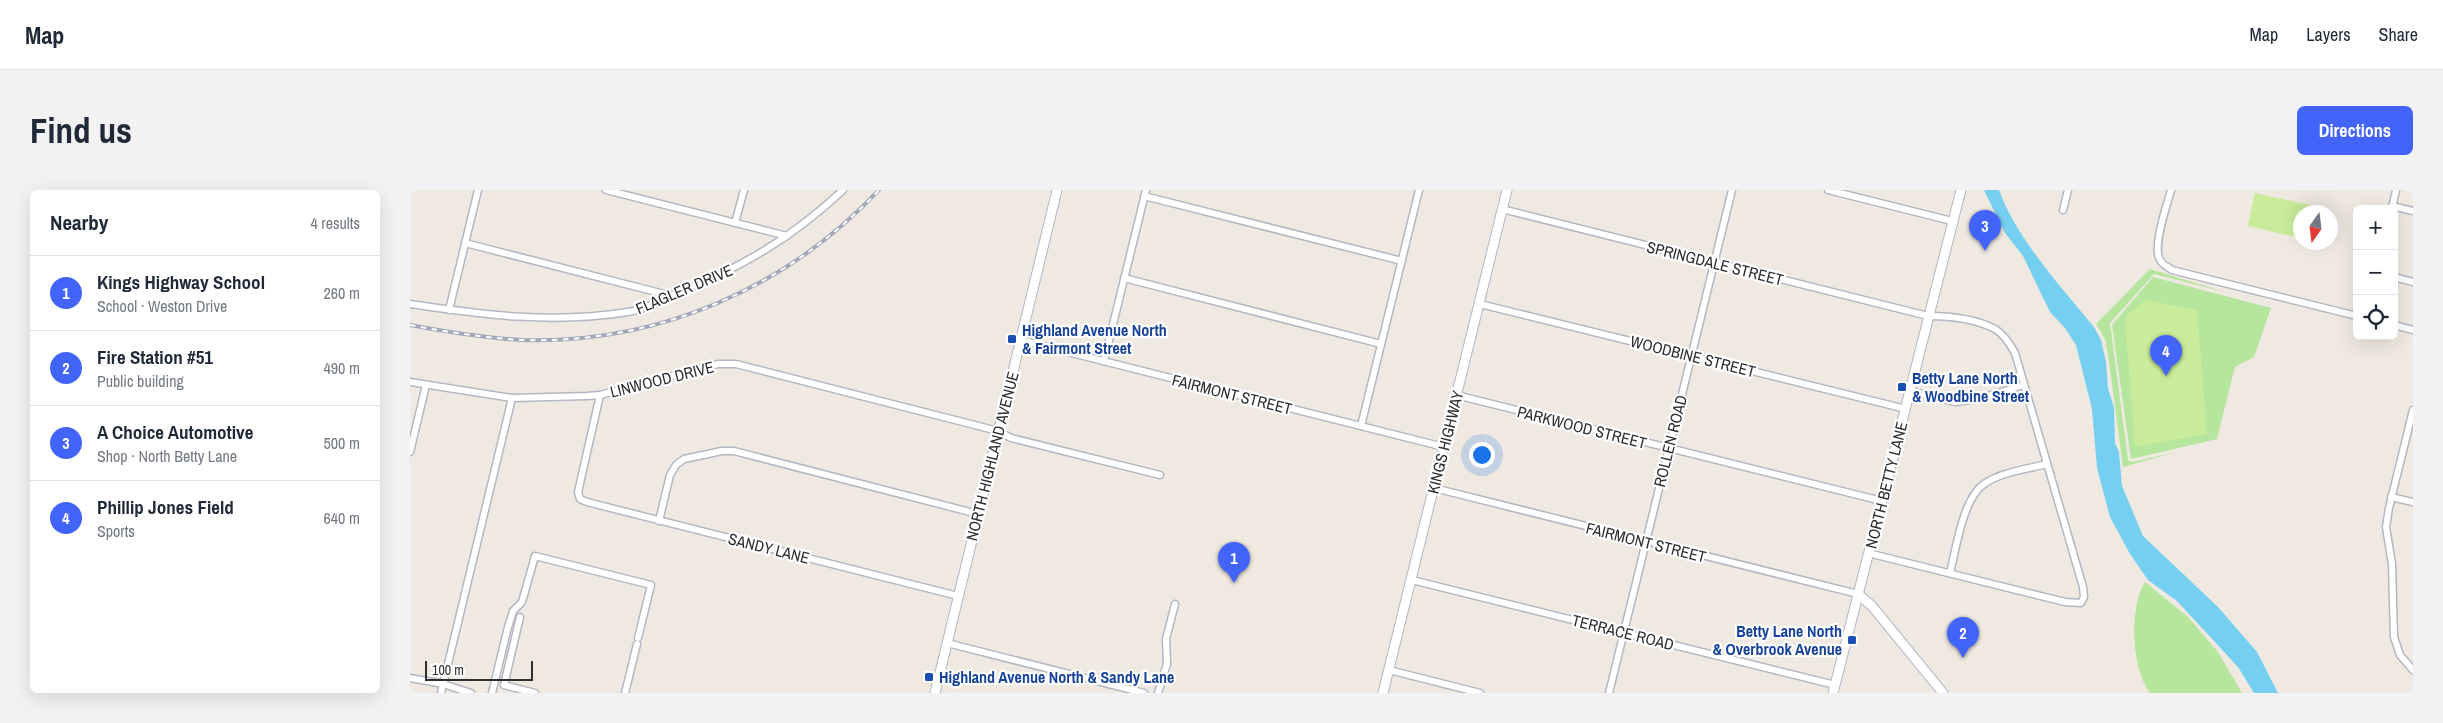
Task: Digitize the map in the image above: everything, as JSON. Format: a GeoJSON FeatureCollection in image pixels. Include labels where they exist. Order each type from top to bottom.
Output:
{"type":"FeatureCollection","features":[{"type":"Feature","properties":{"kind":"street"},"geometry":{"type":"LineString","coordinates":[[448,310],[478,190]]}},
{"type":"Feature","properties":{"kind":"street"},"geometry":{"type":"LineString","coordinates":[[606,190],[787,236]]}},
{"type":"Feature","properties":{"kind":"street"},"geometry":{"type":"LineString","coordinates":[[735,223],[744,190]]}},
{"type":"Feature","properties":{"kind":"street","name":"FLAGLER DRIVE"},"geometry":{"type":"LineString","coordinates":[[410,304],[524,319],[586,317],[630,312],[672,296],[761,255],[819,212],[843,190]]}},
{"type":"Feature","properties":{"kind":"street","name":"NORTH HIGHLAND AVENUE"},"geometry":{"type":"LineString","coordinates":[[935,693],[1057,190]]}},
{"type":"Feature","properties":{"kind":"street"},"geometry":{"type":"LineString","coordinates":[[1361,426],[1419,190]]}},
{"type":"Feature","properties":{"kind":"street","name":"KINGS HIGHWAY"},"geometry":{"type":"LineString","coordinates":[[1383,693],[1507,190]]}},
{"type":"Feature","properties":{"kind":"street","name":"ROLLEN ROAD"},"geometry":{"type":"LineString","coordinates":[[1609,693],[1732,190]]}},
{"type":"Feature","properties":{"kind":"street"},"geometry":{"type":"LineString","coordinates":[[1828,190],[1952,221]]}},
{"type":"Feature","properties":{"kind":"street","name":"NORTH BETTY LANE"},"geometry":{"type":"LineString","coordinates":[[1834,689],[1960,190]]}},
{"type":"Feature","properties":{"kind":"street"},"geometry":{"type":"LineString","coordinates":[[2063,210],[2068,190]]}},
{"type":"Feature","properties":{"kind":"street"},"geometry":{"type":"LineString","coordinates":[[2171,190],[2158,242],[2159,259],[2172,270],[2353,315]]}},
{"type":"Feature","properties":{"kind":"street"},"geometry":{"type":"LineString","coordinates":[[2392,205],[2396,190]]}},
{"type":"Feature","properties":{"kind":"street"},"geometry":{"type":"LineString","coordinates":[[1104,361],[1145,193],[1402,261]]}},
{"type":"Feature","properties":{"kind":"street"},"geometry":{"type":"LineString","coordinates":[[2398,208],[2413,211]]}},
{"type":"Feature","properties":{"kind":"street","name":"SPRINGDALE STREET"},"geometry":{"type":"LineString","coordinates":[[1502,209],[1928,316],[1944,316],[1995,329],[2007,340],[2015,353],[2084,597],[2081,603],[2065,602],[1950,573]]}},
{"type":"Feature","properties":{"kind":"street"},"geometry":{"type":"LineString","coordinates":[[465,243],[672,296]]}},
{"type":"Feature","properties":{"kind":"street"},"geometry":{"type":"LineString","coordinates":[[1124,278],[1381,344]]}},
{"type":"Feature","properties":{"kind":"street"},"geometry":{"type":"LineString","coordinates":[[2398,278],[2413,282]]}},
{"type":"Feature","properties":{"kind":"street","name":"WOODBINE STREET"},"geometry":{"type":"LineString","coordinates":[[1480,304],[1906,409]]}},
{"type":"Feature","properties":{"kind":"street"},"geometry":{"type":"LineString","coordinates":[[2398,327],[2413,330]]}},
{"type":"Feature","properties":{"kind":"street","name":"FAIRMONT STREET"},"geometry":{"type":"LineString","coordinates":[[1020,340],[1444,447]]}},
{"type":"Feature","properties":{"kind":"street","name":"LINWOOD DRIVE"},"geometry":{"type":"LineString","coordinates":[[410,382],[512,398],[600,395],[624,387],[718,364],[736,364],[998,431],[1011,438],[1160,475]]}},
{"type":"Feature","properties":{"kind":"street"},"geometry":{"type":"LineString","coordinates":[[410,452],[426,385]]}},
{"type":"Feature","properties":{"kind":"street"},"geometry":{"type":"LineString","coordinates":[[1910,391],[1955,402],[1978,399],[2024,385]]}},
{"type":"Feature","properties":{"kind":"street","name":"SANDY LANE"},"geometry":{"type":"LineString","coordinates":[[600,395],[578,492],[580,499],[659,521],[958,596]]}},
{"type":"Feature","properties":{"kind":"street","name":"PARKWOOD STREET"},"geometry":{"type":"LineString","coordinates":[[1456,395],[1882,501]]}},
{"type":"Feature","properties":{"kind":"street"},"geometry":{"type":"LineString","coordinates":[[441,693],[512,398]]}},
{"type":"Feature","properties":{"kind":"street"},"geometry":{"type":"LineString","coordinates":[[2413,410],[2391,497],[2386,528],[2392,564],[2393,632],[2400,655],[2413,670]]}},
{"type":"Feature","properties":{"kind":"street"},"geometry":{"type":"LineString","coordinates":[[659,521],[670,475],[676,465],[684,460],[722,451],[734,451],[978,514]]}},
{"type":"Feature","properties":{"kind":"street"},"geometry":{"type":"LineString","coordinates":[[1868,553],[1950,573],[1967,510],[1977,489],[1995,478],[2047,464]]}},
{"type":"Feature","properties":{"kind":"street","name":"FAIRMONT STREET"},"geometry":{"type":"LineString","coordinates":[[1434,488],[1858,594]]}},
{"type":"Feature","properties":{"kind":"street"},"geometry":{"type":"LineString","coordinates":[[2391,497],[2413,502]]}},
{"type":"Feature","properties":{"kind":"street"},"geometry":{"type":"LineString","coordinates":[[492,693],[508,627],[513,611],[522,602],[534,556],[651,586],[625,693]]}},
{"type":"Feature","properties":{"kind":"street","name":"TERRACE ROAD"},"geometry":{"type":"LineString","coordinates":[[1412,580],[1624,632],[1834,689]]}},
{"type":"Feature","properties":{"kind":"street"},"geometry":{"type":"LineString","coordinates":[[1858,594],[1872,606],[1943,693]]}},
{"type":"Feature","properties":{"kind":"street"},"geometry":{"type":"LineString","coordinates":[[1158,693],[1167,664],[1166,639],[1175,604]]}},
{"type":"Feature","properties":{"kind":"street"},"geometry":{"type":"LineString","coordinates":[[520,617],[504,685],[536,693]]}},
{"type":"Feature","properties":{"kind":"street"},"geometry":{"type":"LineString","coordinates":[[947,643],[1144,693]]}},
{"type":"Feature","properties":{"kind":"street"},"geometry":{"type":"LineString","coordinates":[[1389,670],[1480,693]]}},
{"type":"Feature","properties":{"kind":"street"},"geometry":{"type":"LineString","coordinates":[[410,678],[443,684],[471,693]]}},
{"type":"Feature","properties":{"kind":"green space"},"geometry":{"type":"Polygon","coordinates":[[[2255,193],[2309,205],[2293,205],[2293,236],[2248,226],[2255,193]]]}},
{"type":"Feature","properties":{"kind":"green space"},"geometry":{"type":"Polygon","coordinates":[[[2150,269],[2228,293],[2154,274],[2110,323],[2128,460],[2132,462],[2176,452],[2123,467],[2105,339],[2096,324],[2150,269]]]}},
{"type":"Feature","properties":{"kind":"green space"},"geometry":{"type":"Polygon","coordinates":[[[2153,277],[2271,308],[2254,357],[2235,367],[2217,439],[2131,459],[2112,325],[2153,277]]]}},
{"type":"Feature","properties":{"kind":"green space"},"geometry":{"type":"Polygon","coordinates":[[[2145,300],[2197,310],[2207,434],[2135,447],[2125,317],[2145,300]]]}},
{"type":"Feature","properties":{"kind":"green space"},"geometry":{"type":"Polygon","coordinates":[[[2145,582],[2188,617],[2218,652],[2242,693],[2150,693],[2139,669],[2134,638],[2136,607],[2145,582]]]}},
{"type":"Feature","properties":{"kind":"water"},"geometry":{"type":"Polygon","coordinates":[[[1984,190],[1999,190],[2028,244],[2094,327],[2101,340],[2106,362],[2108,388],[2114,408],[2115,443],[2119,452],[2122,486],[2143,536],[2218,607],[2257,652],[2278,693],[2254,693],[2238,667],[2177,601],[2148,580],[2130,554],[2110,517],[2097,468],[2092,409],[2076,345],[2065,328],[2050,312],[2023,256],[2005,233],[1984,190]]]}},
{"type":"Feature","properties":{"kind":"railway"},"geometry":{"type":"LineString","coordinates":[[410,325],[495,338],[523,340],[573,339],[623,332],[671,320],[717,303],[762,282],[804,255],[843,225],[879,190]]}},
{"type":"Feature","properties":{"kind":"place","name":"A Choice Automotive"},"geometry":{"type":"Point","coordinates":[1985,251]}},
{"type":"Feature","properties":{"kind":"place","name":"Highland Avenue North & Fairmont Street"},"geometry":{"type":"Point","coordinates":[1012,339]}},
{"type":"Feature","properties":{"kind":"place","name":"Phillip Jones Field"},"geometry":{"type":"Point","coordinates":[2166,376]}},
{"type":"Feature","properties":{"kind":"place","name":"Betty Lane North & Woodbine Street"},"geometry":{"type":"Point","coordinates":[1902,387]}},
{"type":"Feature","properties":{"kind":"place","name":"Kings Highway School"},"geometry":{"type":"Point","coordinates":[1234,583]}},
{"type":"Feature","properties":{"kind":"place","name":"Betty Lane North & Overbrook Avenue"},"geometry":{"type":"Point","coordinates":[1852,640]}},
{"type":"Feature","properties":{"kind":"place","name":"Fire Station #51"},"geometry":{"type":"Point","coordinates":[1963,658]}},
{"type":"Feature","properties":{"kind":"place","name":"Highland Avenue North & Sandy Lane"},"geometry":{"type":"Point","coordinates":[929,677]}}]}
